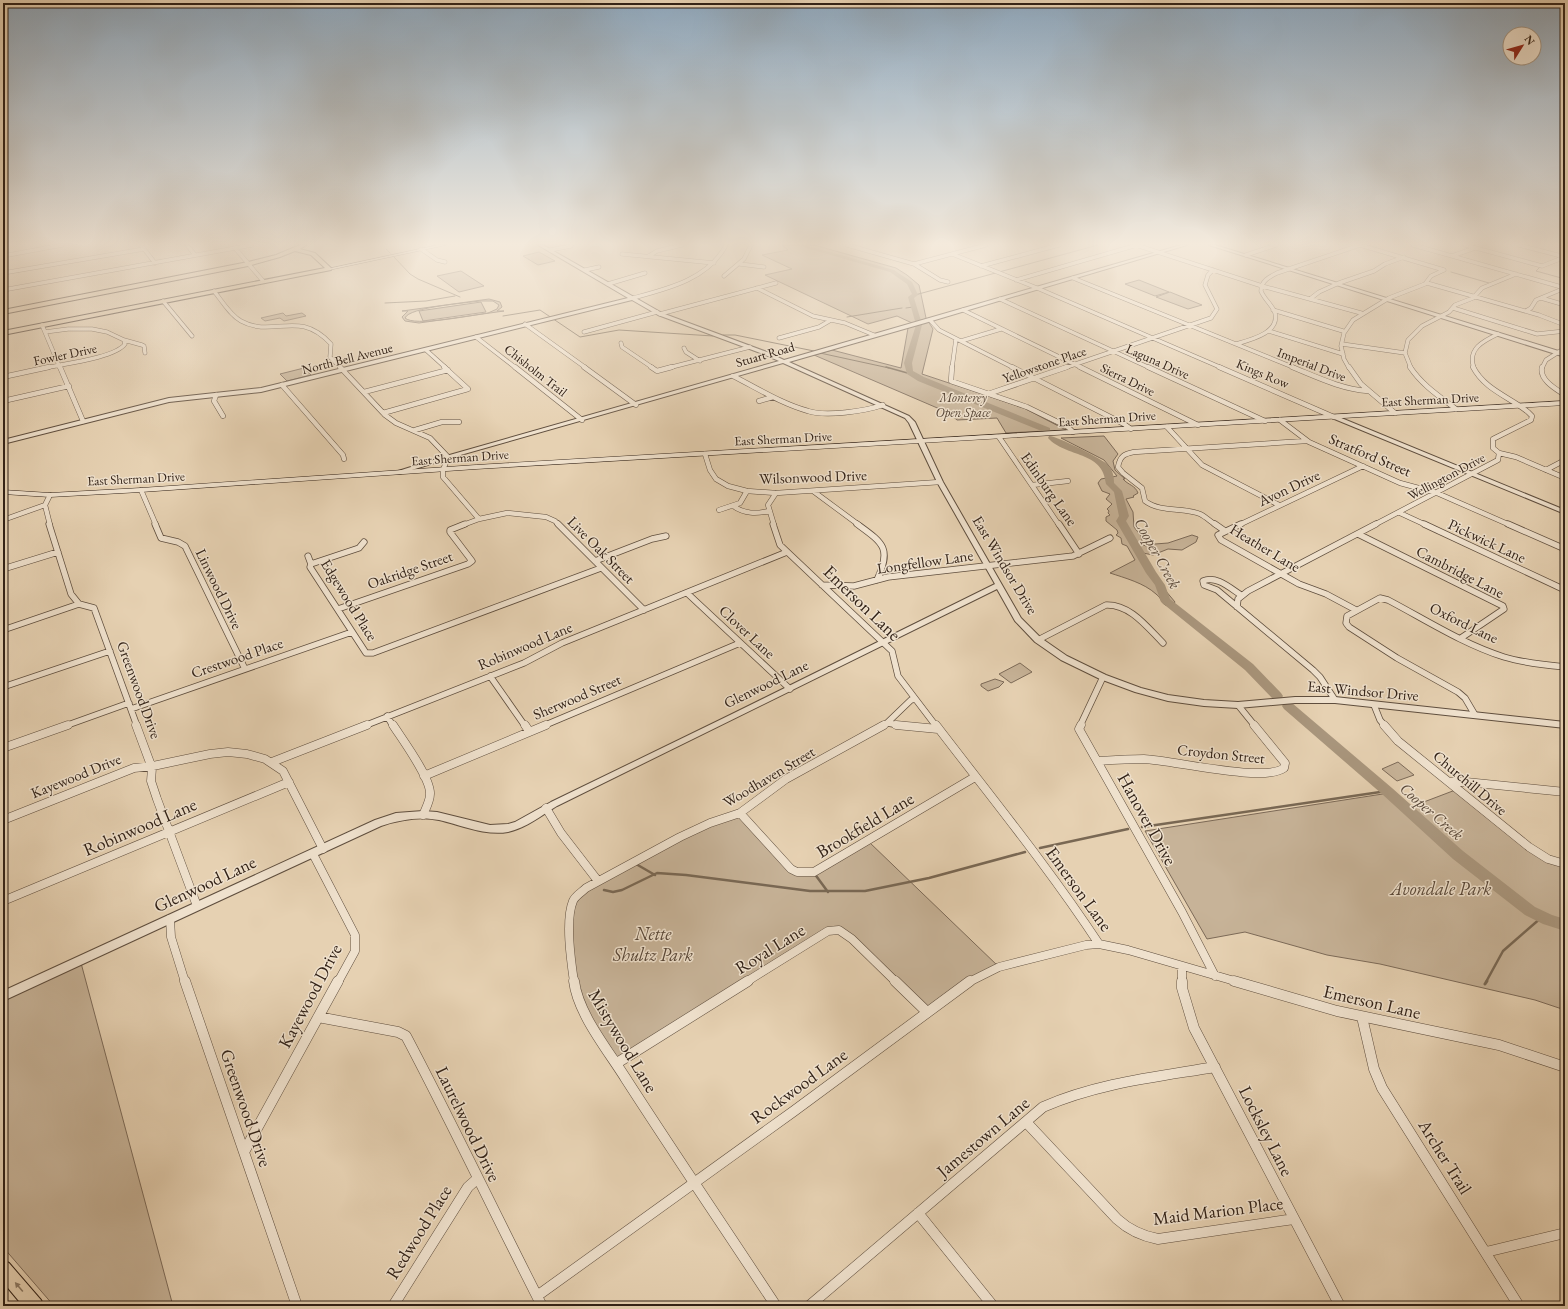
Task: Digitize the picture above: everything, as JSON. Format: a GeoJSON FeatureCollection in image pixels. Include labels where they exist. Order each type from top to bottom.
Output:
{"type":"FeatureCollection","features":[{"type":"Feature","properties":{"kind":"main road"},"geometry":{"type":"LineString","coordinates":[[3,312],[33,306]]}},
{"type":"Feature","properties":{"kind":"main road"},"geometry":{"type":"LineString","coordinates":[[3,333],[137,306]]}},
{"type":"Feature","properties":{"kind":"main road","name":"East Sherman Drive"},"geometry":{"type":"LineString","coordinates":[[3,492],[50,495],[141,490],[443,470],[1565,403]]}},
{"type":"Feature","properties":{"kind":"main road"},"geometry":{"type":"LineString","coordinates":[[3,1269],[35,1306]]}},
{"type":"Feature","properties":{"kind":"street"},"geometry":{"type":"LineString","coordinates":[[167,306],[192,336]]}},
{"type":"Feature","properties":{"kind":"street"},"geometry":{"type":"LineString","coordinates":[[226,306],[234,316],[242,321],[261,325],[298,325],[316,330],[331,344],[330,357],[383,413],[396,423],[415,430],[430,438],[448,457],[443,470],[443,477],[479,519]]}},
{"type":"Feature","properties":{"kind":"street","name":"North Bell Avenue"},"geometry":{"type":"LineString","coordinates":[[3,442],[169,400],[255,391],[282,385],[598,306]]}},
{"type":"Feature","properties":{"kind":"street","name":"East Windsor Drive"},"geometry":{"type":"LineString","coordinates":[[646,306],[658,313],[785,361],[907,417],[912,422],[940,482],[1018,619],[1038,640],[1064,658],[1103,677],[1138,690],[1168,698],[1204,703],[1238,704],[1295,700],[1334,700],[1565,725]]}},
{"type":"Feature","properties":{"kind":"street"},"geometry":{"type":"LineString","coordinates":[[584,332],[685,306]]}},
{"type":"Feature","properties":{"kind":"street"},"geometry":{"type":"LineString","coordinates":[[793,306],[813,316],[845,323],[874,335]]}},
{"type":"Feature","properties":{"kind":"street","name":"Stuart Road"},"geometry":{"type":"LineString","coordinates":[[397,473],[448,457],[977,306]]}},
{"type":"Feature","properties":{"kind":"street","name":"Laguna Drive"},"geometry":{"type":"LineString","coordinates":[[1013,306],[1265,421]]}},
{"type":"Feature","properties":{"kind":"street","name":"Kings Row"},"geometry":{"type":"LineString","coordinates":[[1078,306],[1334,417],[1565,512]]}},
{"type":"Feature","properties":{"kind":"street","name":"Imperial Drive"},"geometry":{"type":"LineString","coordinates":[[1142,306],[1336,385],[1368,391]]}},
{"type":"Feature","properties":{"kind":"street","name":"Yellowstone Place"},"geometry":{"type":"LineString","coordinates":[[988,394],[1210,318],[1217,312],[1215,306]]}},
{"type":"Feature","properties":{"kind":"street"},"geometry":{"type":"LineString","coordinates":[[1236,344],[1269,331],[1276,320],[1276,314],[1270,306]]}},
{"type":"Feature","properties":{"kind":"street"},"geometry":{"type":"LineString","coordinates":[[1336,306],[1362,313]]}},
{"type":"Feature","properties":{"kind":"street"},"geometry":{"type":"LineString","coordinates":[[1376,306],[1362,313],[1344,331],[1342,344],[1344,360],[1351,372],[1368,391],[1395,413]]}},
{"type":"Feature","properties":{"kind":"street"},"geometry":{"type":"LineString","coordinates":[[1408,306],[1565,355]]}},
{"type":"Feature","properties":{"kind":"street"},"geometry":{"type":"LineString","coordinates":[[1456,409],[1419,380],[1408,364],[1405,353],[1408,340],[1416,331],[1457,306]]}},
{"type":"Feature","properties":{"kind":"street"},"geometry":{"type":"LineString","coordinates":[[1509,306],[1565,325]]}},
{"type":"Feature","properties":{"kind":"street"},"geometry":{"type":"LineString","coordinates":[[1526,311],[1532,306]]}},
{"type":"Feature","properties":{"kind":"street"},"geometry":{"type":"LineString","coordinates":[[1453,308],[1537,334],[1565,331]]}},
{"type":"Feature","properties":{"kind":"street","name":"Sierra Drive"},"geometry":{"type":"LineString","coordinates":[[963,310],[1198,425]]}},
{"type":"Feature","properties":{"kind":"street"},"geometry":{"type":"LineString","coordinates":[[1273,310],[1344,331]]}},
{"type":"Feature","properties":{"kind":"street"},"geometry":{"type":"LineString","coordinates":[[779,338],[788,334],[824,325],[831,320]]}},
{"type":"Feature","properties":{"kind":"street"},"geometry":{"type":"LineString","coordinates":[[930,320],[939,330],[1131,429]]}},
{"type":"Feature","properties":{"kind":"street"},"geometry":{"type":"LineString","coordinates":[[524,324],[636,404]]}},
{"type":"Feature","properties":{"kind":"street"},"geometry":{"type":"LineString","coordinates":[[42,325],[83,421]]}},
{"type":"Feature","properties":{"kind":"street"},"geometry":{"type":"LineString","coordinates":[[45,332],[69,328],[97,330],[116,335],[124,341],[141,344],[144,346],[145,352]]}},
{"type":"Feature","properties":{"kind":"street"},"geometry":{"type":"LineString","coordinates":[[961,341],[1001,329]]}},
{"type":"Feature","properties":{"kind":"street"},"geometry":{"type":"LineString","coordinates":[[1269,331],[1343,354]]}},
{"type":"Feature","properties":{"kind":"street","name":"Wellington Drive"},"geometry":{"type":"LineString","coordinates":[[1241,596],[1498,460],[1499,453],[1493,448],[1493,439],[1531,420],[1532,416],[1491,388],[1477,375],[1472,364],[1472,354],[1474,350],[1481,343],[1498,334]]}},
{"type":"Feature","properties":{"kind":"street","name":"Chisholm Trail"},"geometry":{"type":"LineString","coordinates":[[476,337],[582,420]]}},
{"type":"Feature","properties":{"kind":"street"},"geometry":{"type":"LineString","coordinates":[[956,339],[950,378],[951,381],[1026,407],[1068,427],[1073,432]]}},
{"type":"Feature","properties":{"kind":"street","name":"Fowler Drive"},"geometry":{"type":"LineString","coordinates":[[3,377],[114,352],[122,348],[125,344],[124,341]]}},
{"type":"Feature","properties":{"kind":"street"},"geometry":{"type":"LineString","coordinates":[[621,343],[622,347],[657,371],[750,347]]}},
{"type":"Feature","properties":{"kind":"street"},"geometry":{"type":"LineString","coordinates":[[1342,344],[1405,353]]}},
{"type":"Feature","properties":{"kind":"street"},"geometry":{"type":"LineString","coordinates":[[684,348],[686,352],[700,360]]}},
{"type":"Feature","properties":{"kind":"street"},"geometry":{"type":"LineString","coordinates":[[1565,348],[1545,361],[1540,370],[1546,381],[1565,395]]}},
{"type":"Feature","properties":{"kind":"street"},"geometry":{"type":"LineString","coordinates":[[383,413],[468,389],[426,350]]}},
{"type":"Feature","properties":{"kind":"street"},"geometry":{"type":"LineString","coordinates":[[364,392],[448,370]]}},
{"type":"Feature","properties":{"kind":"street"},"geometry":{"type":"LineString","coordinates":[[733,376],[792,406],[810,412],[828,413],[868,410],[883,405]]}},
{"type":"Feature","properties":{"kind":"street"},"geometry":{"type":"LineString","coordinates":[[282,385],[344,459]]}},
{"type":"Feature","properties":{"kind":"street"},"geometry":{"type":"LineString","coordinates":[[3,401],[69,386]]}},
{"type":"Feature","properties":{"kind":"street"},"geometry":{"type":"LineString","coordinates":[[216,395],[214,401],[222,416]]}},
{"type":"Feature","properties":{"kind":"street"},"geometry":{"type":"LineString","coordinates":[[759,402],[773,397]]}},
{"type":"Feature","properties":{"kind":"street","name":"Stratford Street"},"geometry":{"type":"LineString","coordinates":[[1280,420],[1306,441],[1400,483],[1437,492],[1565,549]]}},
{"type":"Feature","properties":{"kind":"street"},"geometry":{"type":"LineString","coordinates":[[415,430],[442,422],[459,422]]}},
{"type":"Feature","properties":{"kind":"street"},"geometry":{"type":"LineString","coordinates":[[1167,427],[1202,466],[1279,505]]}},
{"type":"Feature","properties":{"kind":"street","name":"Edinburg Lane"},"geometry":{"type":"LineString","coordinates":[[999,437],[1079,554]]}},
{"type":"Feature","properties":{"kind":"street","name":"Heather Lane"},"geometry":{"type":"LineString","coordinates":[[1306,441],[1129,453],[1120,458],[1118,467],[1123,473],[1142,488],[1145,501],[1149,504],[1162,508],[1200,514],[1225,531],[1218,535],[1221,540],[1299,584],[1326,594],[1356,610]]}},
{"type":"Feature","properties":{"kind":"street"},"geometry":{"type":"LineString","coordinates":[[1499,453],[1516,457],[1565,478]]}},
{"type":"Feature","properties":{"kind":"street","name":"Wilsonwood Drive"},"geometry":{"type":"LineString","coordinates":[[705,454],[710,470],[716,479],[728,486],[747,491],[776,493],[940,482]]}},
{"type":"Feature","properties":{"kind":"street"},"geometry":{"type":"LineString","coordinates":[[1546,470],[1565,460]]}},
{"type":"Feature","properties":{"kind":"street","name":"Avon Drive"},"geometry":{"type":"LineString","coordinates":[[1225,531],[1363,466]]}},
{"type":"Feature","properties":{"kind":"street"},"geometry":{"type":"LineString","coordinates":[[1032,485],[1068,482]]}},
{"type":"Feature","properties":{"kind":"street","name":"Linwood Drive"},"geometry":{"type":"LineString","coordinates":[[141,490],[161,538],[178,542],[186,546],[245,669]]}},
{"type":"Feature","properties":{"kind":"street"},"geometry":{"type":"LineString","coordinates":[[719,510],[740,503],[747,491]]}},
{"type":"Feature","properties":{"kind":"street"},"geometry":{"type":"LineString","coordinates":[[813,491],[876,538],[883,546],[886,560],[877,580]]}},
{"type":"Feature","properties":{"kind":"street"},"geometry":{"type":"LineString","coordinates":[[733,506],[747,513],[761,513],[769,511],[768,504],[776,493]]}},
{"type":"Feature","properties":{"kind":"street"},"geometry":{"type":"LineString","coordinates":[[3,630],[79,604],[71,594],[47,517],[45,505],[50,495]]}},
{"type":"Feature","properties":{"kind":"street"},"geometry":{"type":"LineString","coordinates":[[3,520],[45,505]]}},
{"type":"Feature","properties":{"kind":"street","name":"Emerson Lane"},"geometry":{"type":"LineString","coordinates":[[769,511],[778,541],[787,552],[892,651],[896,659],[896,671],[898,676],[1076,909],[1099,944],[1128,950],[1362,1018],[1432,1030],[1499,1046],[1565,1067]]}},
{"type":"Feature","properties":{"kind":"street","name":"Live Oak Street"},"geometry":{"type":"LineString","coordinates":[[468,564],[472,560],[450,530],[479,519],[507,513],[546,517],[555,521],[644,610]]}},
{"type":"Feature","properties":{"kind":"street","name":"Pickwick Lane"},"geometry":{"type":"LineString","coordinates":[[1400,513],[1565,590]]}},
{"type":"Feature","properties":{"kind":"street","name":"Cambridge Lane"},"geometry":{"type":"LineString","coordinates":[[1358,534],[1504,606],[1504,609],[1461,638]]}},
{"type":"Feature","properties":{"kind":"street"},"geometry":{"type":"LineString","coordinates":[[595,561],[652,539],[666,536]]}},
{"type":"Feature","properties":{"kind":"street","name":"Longfellow Lane"},"geometry":{"type":"LineString","coordinates":[[822,585],[854,586],[888,576],[1072,556],[1110,538]]}},
{"type":"Feature","properties":{"kind":"street"},"geometry":{"type":"LineString","coordinates":[[311,564],[358,548],[364,542]]}},
{"type":"Feature","properties":{"kind":"street"},"geometry":{"type":"LineString","coordinates":[[3,569],[58,552]]}},
{"type":"Feature","properties":{"kind":"street","name":"Robinwood Lane"},"geometry":{"type":"LineString","coordinates":[[272,762],[537,657],[562,643],[787,552]]}},
{"type":"Feature","properties":{"kind":"street","name":"Edgewood Place"},"geometry":{"type":"LineString","coordinates":[[308,556],[311,564],[310,567],[366,653],[373,653],[601,568]]}},
{"type":"Feature","properties":{"kind":"street","name":"Oakridge Street"},"geometry":{"type":"LineString","coordinates":[[338,609],[468,564]]}},
{"type":"Feature","properties":{"kind":"street"},"geometry":{"type":"LineString","coordinates":[[1237,607],[1238,599],[1241,596],[1214,579],[1206,579],[1203,582],[1204,586],[1217,590],[1237,607],[1314,670],[1334,700]]}},
{"type":"Feature","properties":{"kind":"street","name":"Glenwood Lane"},"geometry":{"type":"LineString","coordinates":[[546,808],[790,689],[999,584]]}},
{"type":"Feature","properties":{"kind":"street","name":"Clover Lane"},"geometry":{"type":"LineString","coordinates":[[687,593],[790,689]]}},
{"type":"Feature","properties":{"kind":"street","name":"Oxford Lane"},"geometry":{"type":"LineString","coordinates":[[1356,610],[1380,598],[1388,600],[1487,650],[1506,657],[1536,664],[1565,667]]}},
{"type":"Feature","properties":{"kind":"street"},"geometry":{"type":"LineString","coordinates":[[1038,640],[1106,605],[1113,603],[1124,606],[1163,642]]}},
{"type":"Feature","properties":{"kind":"street","name":"Greenwood Drive"},"geometry":{"type":"LineString","coordinates":[[79,604],[94,608],[152,768],[151,781],[197,906]]}},
{"type":"Feature","properties":{"kind":"street"},"geometry":{"type":"LineString","coordinates":[[1356,610],[1347,616],[1346,623],[1350,627],[1391,655],[1458,692],[1464,698],[1474,715]]}},
{"type":"Feature","properties":{"kind":"street","name":"Crestwood Place"},"geometry":{"type":"LineString","coordinates":[[3,748],[245,669],[352,632]]}},
{"type":"Feature","properties":{"kind":"street","name":"Sherwood Street"},"geometry":{"type":"LineString","coordinates":[[424,776],[740,643]]}},
{"type":"Feature","properties":{"kind":"street"},"geometry":{"type":"LineString","coordinates":[[3,687],[110,651]]}},
{"type":"Feature","properties":{"kind":"street"},"geometry":{"type":"LineString","coordinates":[[490,676],[529,731]]}},
{"type":"Feature","properties":{"kind":"street","name":"Hanover Drive"},"geometry":{"type":"LineString","coordinates":[[1103,677],[1079,729],[1188,922],[1215,976]]}},
{"type":"Feature","properties":{"kind":"street","name":"Woodhaven Street"},"geometry":{"type":"LineString","coordinates":[[598,881],[680,837],[710,823],[740,813],[786,779],[887,723],[911,700],[915,699]]}},
{"type":"Feature","properties":{"kind":"street","name":"Croydon Street"},"geometry":{"type":"LineString","coordinates":[[1098,761],[1146,759],[1222,770],[1264,773],[1280,771],[1284,768],[1286,763],[1238,704]]}},
{"type":"Feature","properties":{"kind":"street","name":"Churchill Drive"},"geometry":{"type":"LineString","coordinates":[[1374,705],[1380,720],[1394,736],[1529,847],[1548,859],[1565,864]]}},
{"type":"Feature","properties":{"kind":"street"},"geometry":{"type":"LineString","coordinates":[[387,716],[424,776],[430,792],[428,803],[423,815],[437,816],[490,829],[508,828],[518,825],[546,808],[561,833],[598,881]]}},
{"type":"Feature","properties":{"kind":"street"},"geometry":{"type":"LineString","coordinates":[[887,723],[938,728]]}},
{"type":"Feature","properties":{"kind":"street","name":"Kayewood Drive"},"geometry":{"type":"LineString","coordinates":[[3,820],[134,768],[152,768],[194,757],[224,752],[244,753],[272,762],[283,771],[323,849]]}},
{"type":"Feature","properties":{"kind":"street","name":"Brookfield Lane"},"geometry":{"type":"LineString","coordinates":[[740,813],[791,869],[797,872],[814,872],[975,777]]}},
{"type":"Feature","properties":{"kind":"street","name":"Robinwood Lane"},"geometry":{"type":"LineString","coordinates":[[3,901],[289,782]]}},
{"type":"Feature","properties":{"kind":"street"},"geometry":{"type":"LineString","coordinates":[[1450,782],[1466,782],[1565,792]]}},
{"type":"Feature","properties":{"kind":"street","name":"Glenwood Lane"},"geometry":{"type":"LineString","coordinates":[[3,996],[197,906],[396,817],[423,815]]}},
{"type":"Feature","properties":{"kind":"street","name":"Kayewood Drive"},"geometry":{"type":"LineString","coordinates":[[244,1152],[352,958],[356,943],[355,935],[313,854]]}},
{"type":"Feature","properties":{"kind":"street","name":"Mistywood Lane"},"geometry":{"type":"LineString","coordinates":[[598,881],[586,888],[573,899],[569,914],[571,962],[575,992],[582,1010],[776,1306]]}},
{"type":"Feature","properties":{"kind":"street","name":"Greenwood Drive"},"geometry":{"type":"LineString","coordinates":[[170,919],[171,937],[178,961],[297,1306]]}},
{"type":"Feature","properties":{"kind":"street","name":"Royal Lane"},"geometry":{"type":"LineString","coordinates":[[617,1063],[828,931],[839,930],[852,938],[927,1012]]}},
{"type":"Feature","properties":{"kind":"street","name":"Rockwood Lane"},"geometry":{"type":"LineString","coordinates":[[537,1296],[794,1111],[973,979],[1000,967],[1086,945],[1099,944]]}},
{"type":"Feature","properties":{"kind":"street","name":"Locksley Lane"},"geometry":{"type":"LineString","coordinates":[[1182,966],[1182,988],[1194,1028],[1340,1306]]}},
{"type":"Feature","properties":{"kind":"street","name":"Laurelwood Drive"},"geometry":{"type":"LineString","coordinates":[[318,1017],[398,1032],[406,1036],[456,1132],[476,1179],[542,1306]]}},
{"type":"Feature","properties":{"kind":"street","name":"Archer Trail"},"geometry":{"type":"LineString","coordinates":[[1362,1018],[1374,1069],[1382,1088],[1519,1306]]}},
{"type":"Feature","properties":{"kind":"street","name":"Jamestown Lane"},"geometry":{"type":"LineString","coordinates":[[809,1306],[1043,1107],[1056,1101],[1104,1086],[1215,1067]]}},
{"type":"Feature","properties":{"kind":"street","name":"Maid Marion Place"},"geometry":{"type":"LineString","coordinates":[[1026,1122],[1107,1207],[1115,1218],[1128,1229],[1148,1238],[1158,1239],[1294,1219]]}},
{"type":"Feature","properties":{"kind":"street","name":"Redwood Place"},"geometry":{"type":"LineString","coordinates":[[393,1306],[468,1187],[476,1179]]}},
{"type":"Feature","properties":{"kind":"street"},"geometry":{"type":"LineString","coordinates":[[918,1213],[993,1306]]}},
{"type":"Feature","properties":{"kind":"street"},"geometry":{"type":"LineString","coordinates":[[1486,1252],[1565,1233]]}},
{"type":"Feature","properties":{"kind":"green space"},"geometry":{"type":"Polygon","coordinates":[[[439,306],[417,311],[409,314],[405,318],[420,321],[440,320],[419,323],[405,321],[402,317],[408,311],[402,311],[439,306]]]}},
{"type":"Feature","properties":{"kind":"green space"},"geometry":{"type":"Polygon","coordinates":[[[453,306],[483,306],[486,312],[423,321],[419,311],[453,306]]]}},
{"type":"Feature","properties":{"kind":"green space"},"geometry":{"type":"Polygon","coordinates":[[[498,306],[502,306],[497,311],[504,311],[474,315],[488,313],[497,309],[498,306]]]}},
{"type":"Feature","properties":{"kind":"green space","name":"Monterey Open Space"},"geometry":{"type":"Polygon","coordinates":[[[830,306],[923,306],[926,318],[933,329],[922,374],[1024,408],[1066,430],[1006,433],[997,418],[957,420],[949,413],[814,355],[832,350],[901,368],[908,328],[912,323],[897,316],[868,324],[830,306]]]}},
{"type":"Feature","properties":{"kind":"green space"},"geometry":{"type":"Polygon","coordinates":[[[1180,306],[1198,306],[1188,309],[1180,306]]]}},
{"type":"Feature","properties":{"kind":"green space"},"geometry":{"type":"Polygon","coordinates":[[[283,313],[286,316],[302,313],[306,316],[284,321],[280,318],[265,321],[261,318],[283,313]]]}},
{"type":"Feature","properties":{"kind":"green space"},"geometry":{"type":"Polygon","coordinates":[[[304,368],[311,375],[287,381],[280,374],[304,368]]]}},
{"type":"Feature","properties":{"kind":"green space"},"geometry":{"type":"Polygon","coordinates":[[[1104,436],[1118,454],[1113,461],[1115,470],[1125,479],[1123,479],[1125,481],[1135,488],[1138,493],[1133,496],[1134,497],[1126,499],[1133,512],[1134,527],[1141,536],[1143,545],[1146,546],[1168,543],[1192,535],[1198,537],[1196,542],[1182,550],[1168,549],[1153,555],[1138,552],[1157,586],[1165,590],[1175,602],[1172,607],[1163,604],[1158,596],[1146,587],[1134,581],[1110,573],[1135,560],[1127,546],[1122,544],[1121,538],[1116,535],[1118,533],[1117,530],[1106,521],[1106,517],[1110,515],[1107,509],[1112,504],[1106,499],[1110,494],[1102,491],[1098,483],[1101,479],[1117,476],[1104,460],[1061,438],[1104,436]]]}},
{"type":"Feature","properties":{"kind":"green space"},"geometry":{"type":"Polygon","coordinates":[[[1020,663],[1032,672],[1011,683],[999,674],[1020,663]]]}},
{"type":"Feature","properties":{"kind":"green space"},"geometry":{"type":"Polygon","coordinates":[[[995,679],[1004,682],[999,687],[988,691],[981,686],[981,684],[995,679]]]}},
{"type":"Feature","properties":{"kind":"green space"},"geometry":{"type":"Polygon","coordinates":[[[1398,762],[1414,775],[1397,781],[1382,769],[1398,762]]]}},
{"type":"Feature","properties":{"kind":"green space","name":"Avondale Park"},"geometry":{"type":"Polygon","coordinates":[[[1458,789],[1529,847],[1565,864],[1565,1010],[1535,1000],[1380,964],[1327,955],[1245,932],[1207,939],[1145,831],[1389,793],[1408,808],[1458,789]]]}},
{"type":"Feature","properties":{"kind":"green space","name":"Nette Shultz Park"},"geometry":{"type":"Polygon","coordinates":[[[740,813],[791,869],[814,872],[868,841],[999,967],[927,1012],[839,930],[828,931],[617,1063],[582,1010],[571,962],[573,899],[680,837],[740,813]]]}},
{"type":"Feature","properties":{"kind":"green space"},"geometry":{"type":"Polygon","coordinates":[[[81,963],[173,1306],[54,1306],[3,1247],[3,999],[81,963]]]}},
{"type":"Feature","properties":{"kind":"waterway","name":"Cooper Creek"},"geometry":{"type":"LineString","coordinates":[[914,306],[918,321]]}},
{"type":"Feature","properties":{"kind":"waterway"},"geometry":{"type":"LineString","coordinates":[[906,308],[913,307]]}},
{"type":"Feature","properties":{"kind":"waterway"},"geometry":{"type":"LineString","coordinates":[[847,317],[902,308]]}},
{"type":"Feature","properties":{"kind":"waterway"},"geometry":{"type":"LineString","coordinates":[[503,316],[540,310],[580,337],[619,330],[713,336]]}},
{"type":"Feature","properties":{"kind":"waterway","name":"Cooper Creek"},"geometry":{"type":"LineString","coordinates":[[919,325],[908,363],[910,372],[921,379],[1047,430]]}},
{"type":"Feature","properties":{"kind":"waterway"},"geometry":{"type":"LineString","coordinates":[[723,335],[735,335],[814,351]]}},
{"type":"Feature","properties":{"kind":"waterway"},"geometry":{"type":"LineString","coordinates":[[820,353],[889,368]]}},
{"type":"Feature","properties":{"kind":"waterway"},"geometry":{"type":"LineString","coordinates":[[886,367],[911,374]]}},
{"type":"Feature","properties":{"kind":"waterway","name":"Cooper Creek"},"geometry":{"type":"LineString","coordinates":[[1052,438],[1059,443],[1088,455],[1104,466],[1109,474],[1110,484],[1118,491],[1124,516],[1121,521],[1151,573],[1160,585],[1165,600],[1249,667],[1277,696]]}},
{"type":"Feature","properties":{"kind":"waterway","name":"Cooper Creek"},"geometry":{"type":"LineString","coordinates":[[1288,706],[1387,791],[1458,855],[1530,911],[1548,920],[1565,925]]}},
{"type":"Feature","properties":{"kind":"waterway"},"geometry":{"type":"LineString","coordinates":[[1142,827],[1387,791]]}},
{"type":"Feature","properties":{"kind":"waterway"},"geometry":{"type":"LineString","coordinates":[[1040,848],[1128,829]]}},
{"type":"Feature","properties":{"kind":"waterway"},"geometry":{"type":"LineString","coordinates":[[827,891],[865,891],[929,878],[1025,852]]}},
{"type":"Feature","properties":{"kind":"waterway"},"geometry":{"type":"LineString","coordinates":[[636,864],[654,874]]}},
{"type":"Feature","properties":{"kind":"waterway"},"geometry":{"type":"LineString","coordinates":[[654,874],[657,873],[686,875],[810,891],[827,891]]}},
{"type":"Feature","properties":{"kind":"waterway"},"geometry":{"type":"LineString","coordinates":[[814,873],[827,891]]}},
{"type":"Feature","properties":{"kind":"waterway"},"geometry":{"type":"LineString","coordinates":[[604,890],[613,892],[622,890],[654,874]]}},
{"type":"Feature","properties":{"kind":"waterway"},"geometry":{"type":"LineString","coordinates":[[1486,982],[1503,951],[1542,917]]}}]}
